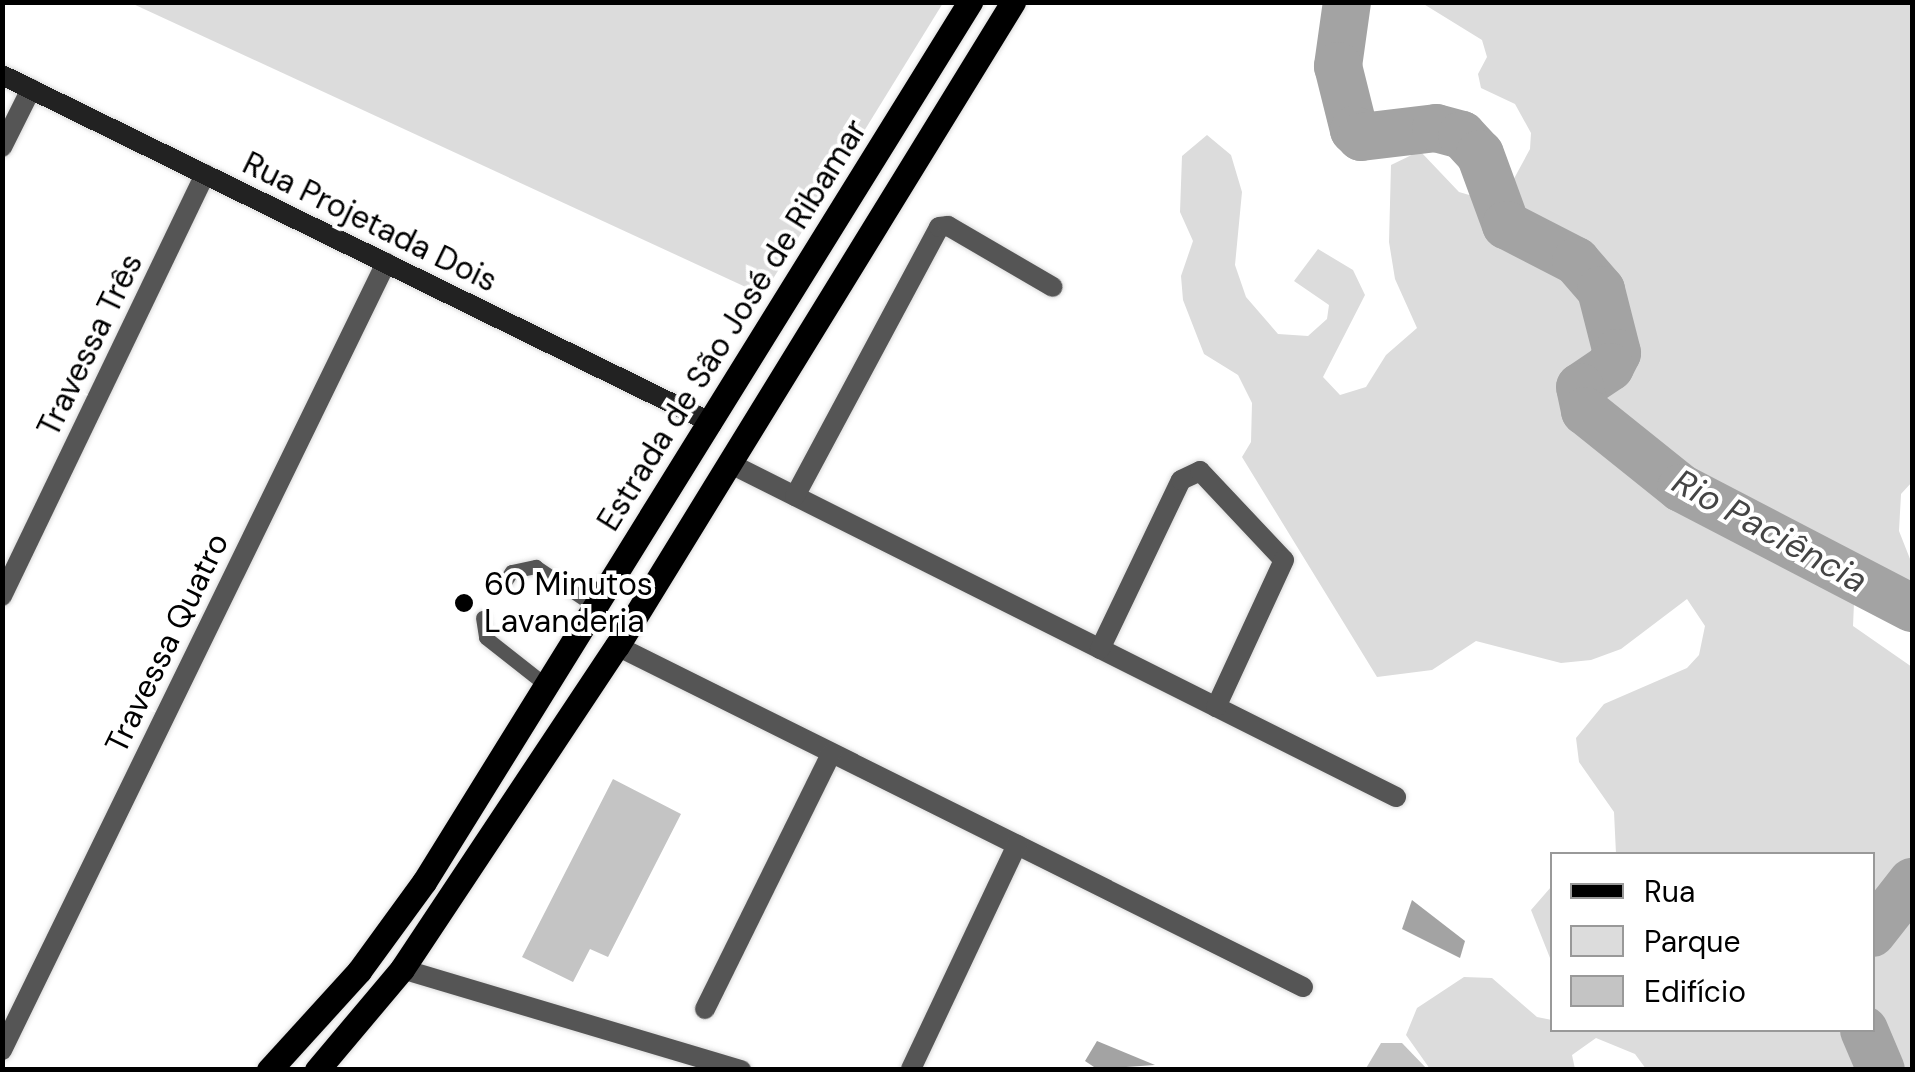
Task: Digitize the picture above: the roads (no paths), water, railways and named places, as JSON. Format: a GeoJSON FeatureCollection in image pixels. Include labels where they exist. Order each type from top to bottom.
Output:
{"type":"FeatureCollection","features":[{"type":"Feature","properties":{"kind":"main road","name":"Estrada de São José de Ribamar"},"geometry":{"type":"LineString","coordinates":[[268,1070],[398,920],[712,423],[970,2]]}},
{"type":"Feature","properties":{"kind":"main road"},"geometry":{"type":"LineString","coordinates":[[317,1070],[402,969],[617,646],[1012,2]]}},
{"type":"Feature","properties":{"kind":"street","name":"Rua Projetada Dois"},"geometry":{"type":"LineString","coordinates":[[2,75],[712,423]]}},
{"type":"Feature","properties":{"kind":"street"},"geometry":{"type":"LineString","coordinates":[[2,147],[31,89]]}},
{"type":"Feature","properties":{"kind":"street","name":"Travessa Três"},"geometry":{"type":"LineString","coordinates":[[2,596],[205,174]]}},
{"type":"Feature","properties":{"kind":"street"},"geometry":{"type":"LineString","coordinates":[[795,496],[939,227],[948,226],[1054,287]]}},
{"type":"Feature","properties":{"kind":"street","name":"Travessa Quatro"},"geometry":{"type":"LineString","coordinates":[[2,1050],[386,263]]}},
{"type":"Feature","properties":{"kind":"street"},"geometry":{"type":"LineString","coordinates":[[729,463],[1396,797]]}},
{"type":"Feature","properties":{"kind":"street"},"geometry":{"type":"LineString","coordinates":[[1100,649],[1181,480],[1200,470],[1284,560],[1216,707]]}},
{"type":"Feature","properties":{"kind":"street"},"geometry":{"type":"LineString","coordinates":[[617,646],[1303,987]]}},
{"type":"Feature","properties":{"kind":"street"},"geometry":{"type":"LineString","coordinates":[[706,1009],[831,754]]}},
{"type":"Feature","properties":{"kind":"street"},"geometry":{"type":"LineString","coordinates":[[911,1068],[1017,845]]}},
{"type":"Feature","properties":{"kind":"street"},"geometry":{"type":"LineString","coordinates":[[402,969],[741,1070]]}},
{"type":"Feature","properties":{"kind":"lane"},"geometry":{"type":"LineString","coordinates":[[506,583],[512,572],[536,566],[596,607]]}},
{"type":"Feature","properties":{"kind":"lane"},"geometry":{"type":"LineString","coordinates":[[483,618],[486,638],[547,686]]}},
{"type":"Feature","properties":{"kind":"waterway","name":"Rio Paciência"},"geometry":{"type":"LineString","coordinates":[[1347,2],[1338,66],[1354,130],[1361,137],[1436,128],[1462,135],[1480,154],[1506,225],[1576,261],[1601,290],[1617,353],[1610,367],[1580,387],[1585,411],[1681,488],[1912,608]]}},
{"type":"Feature","properties":{"kind":"waterway","name":"Rio Paciência"},"geometry":{"type":"LineString","coordinates":[[1875,929],[1912,882]]}},
{"type":"Feature","properties":{"kind":"waterway","name":"Rio Paciência"},"geometry":{"type":"LineString","coordinates":[[1865,1032],[1881,1070]]}},
{"type":"Feature","properties":{"kind":"place","name":"60 Minutos Lavanderia"},"geometry":{"type":"Point","coordinates":[464,603]}}]}
